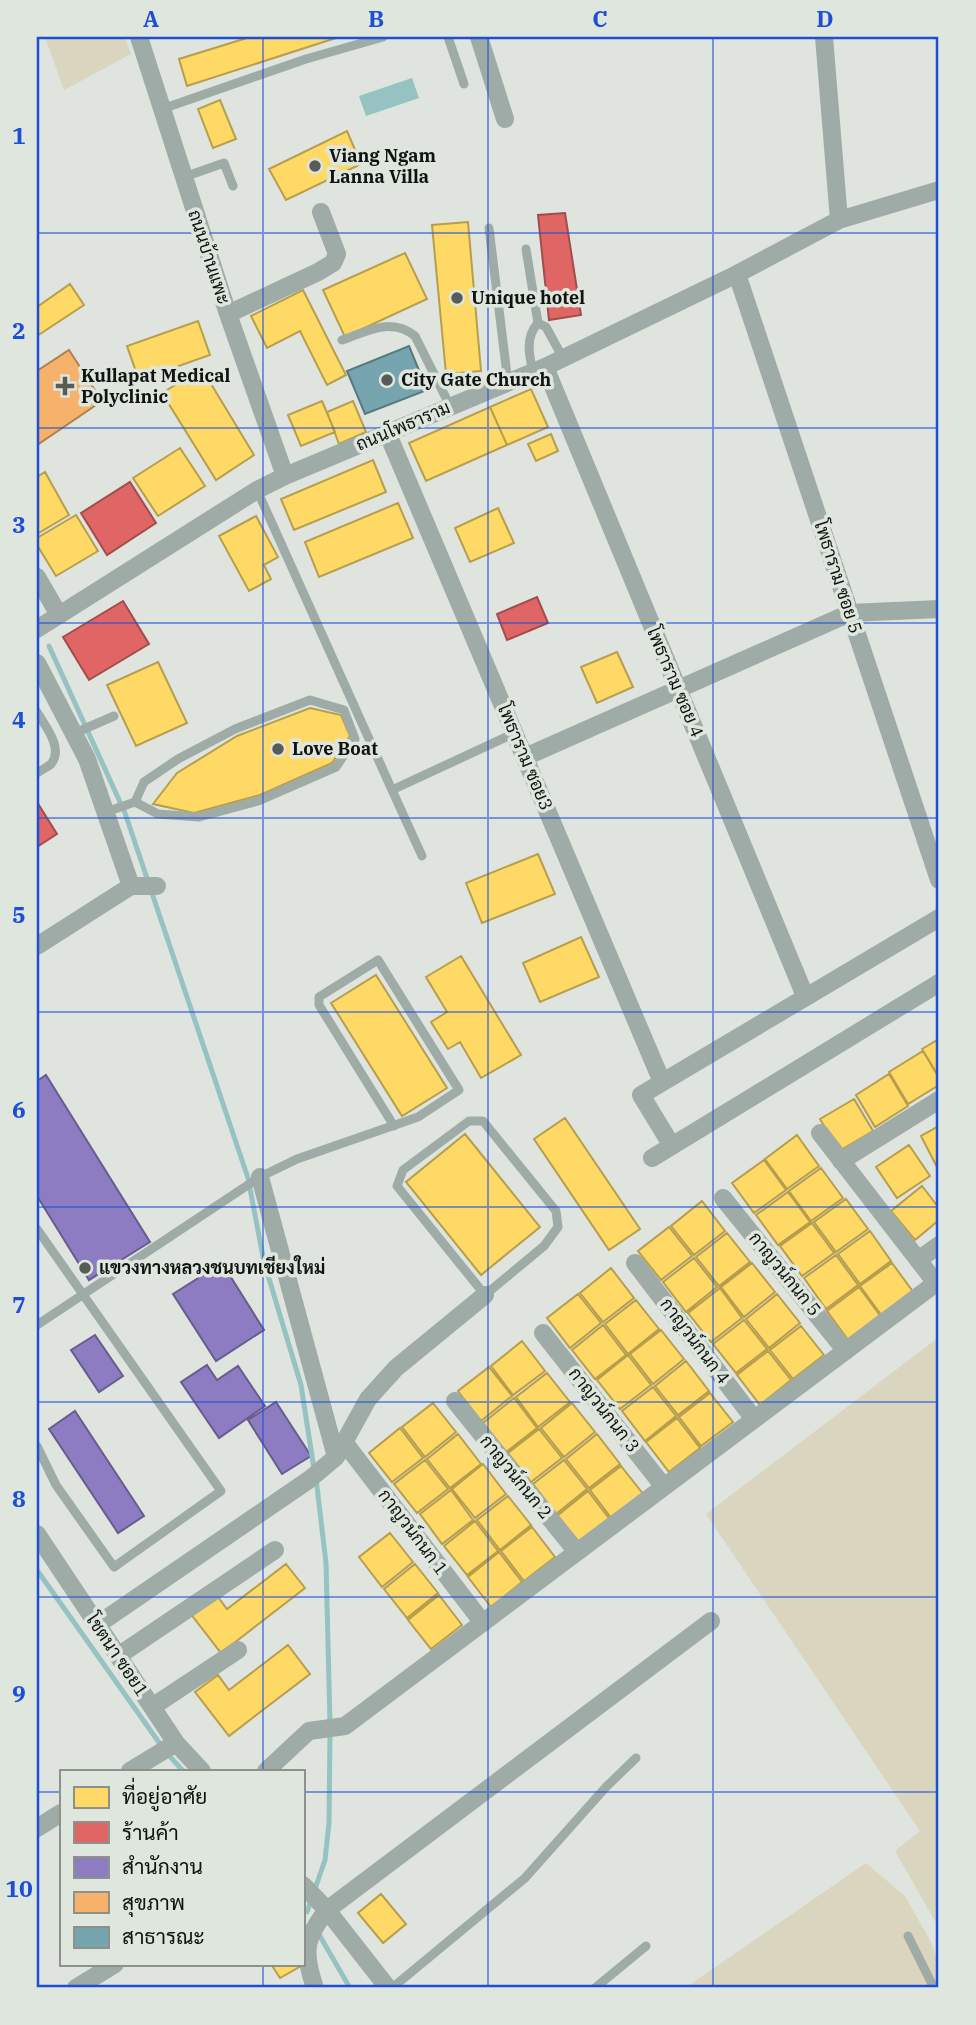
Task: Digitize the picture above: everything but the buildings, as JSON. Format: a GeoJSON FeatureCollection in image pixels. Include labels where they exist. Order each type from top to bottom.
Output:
{"type":"FeatureCollection","features":[{"type":"Feature","properties":{"kind":"street","name":"ถนนบ้านแพะ"},"geometry":{"type":"LineString","coordinates":[[139,37],[228,314],[285,476]]}},
{"type":"Feature","properties":{"kind":"street"},"geometry":{"type":"LineString","coordinates":[[479,37],[505,119]]}},
{"type":"Feature","properties":{"kind":"street"},"geometry":{"type":"LineString","coordinates":[[824,37],[839,220]]}},
{"type":"Feature","properties":{"kind":"street","name":"ถนนโพธาราม"},"geometry":{"type":"LineString","coordinates":[[37,629],[257,490],[285,476],[539,370],[737,274],[839,220],[939,190]]}},
{"type":"Feature","properties":{"kind":"street"},"geometry":{"type":"LineString","coordinates":[[228,314],[333,263],[337,254],[321,212]]}},
{"type":"Feature","properties":{"kind":"street","name":"โพธาราม ซอย 5"},"geometry":{"type":"LineString","coordinates":[[737,274],[939,880]]}},
{"type":"Feature","properties":{"kind":"street","name":"โพธาราม ซอย 4"},"geometry":{"type":"LineString","coordinates":[[539,370],[678,689],[805,996]]}},
{"type":"Feature","properties":{"kind":"street","name":"โพธาราม ซอย3"},"geometry":{"type":"LineString","coordinates":[[387,432],[662,1082]]}},
{"type":"Feature","properties":{"kind":"street"},"geometry":{"type":"LineString","coordinates":[[37,576],[59,615]]}},
{"type":"Feature","properties":{"kind":"street"},"geometry":{"type":"LineString","coordinates":[[525,757],[850,613],[939,608]]}},
{"type":"Feature","properties":{"kind":"street"},"geometry":{"type":"LineString","coordinates":[[37,663],[75,733],[131,886]]}},
{"type":"Feature","properties":{"kind":"street"},"geometry":{"type":"LineString","coordinates":[[37,946],[131,886],[156,886]]}},
{"type":"Feature","properties":{"kind":"street"},"geometry":{"type":"LineString","coordinates":[[672,1146],[641,1096],[939,918]]}},
{"type":"Feature","properties":{"kind":"street"},"geometry":{"type":"LineString","coordinates":[[652,1158],[939,983]]}},
{"type":"Feature","properties":{"kind":"street"},"geometry":{"type":"LineString","coordinates":[[841,1161],[939,1100]]}},
{"type":"Feature","properties":{"kind":"street"},"geometry":{"type":"LineString","coordinates":[[267,1770],[309,1731],[345,1726],[936,1283],[820,1133]]}},
{"type":"Feature","properties":{"kind":"street"},"geometry":{"type":"LineString","coordinates":[[260,1177],[340,1449]]}},
{"type":"Feature","properties":{"kind":"street","name":"กาญวน์กนก 5"},"geometry":{"type":"LineString","coordinates":[[723,1198],[846,1350]]}},
{"type":"Feature","properties":{"kind":"street"},"geometry":{"type":"LineString","coordinates":[[918,1260],[939,1245]]}},
{"type":"Feature","properties":{"kind":"street","name":"กาญวน์กนก 4"},"geometry":{"type":"LineString","coordinates":[[635,1263],[754,1419]]}},
{"type":"Feature","properties":{"kind":"street"},"geometry":{"type":"LineString","coordinates":[[97,1625],[310,1479],[340,1449],[368,1399],[396,1368],[485,1295]]}},
{"type":"Feature","properties":{"kind":"street","name":"กาญวน์กนก 3"},"geometry":{"type":"LineString","coordinates":[[543,1333],[664,1487]]}},
{"type":"Feature","properties":{"kind":"street","name":"กาญวน์กนก 2"},"geometry":{"type":"LineString","coordinates":[[456,1401],[577,1552]]}},
{"type":"Feature","properties":{"kind":"street","name":"กาญวน์กนก 1"},"geometry":{"type":"LineString","coordinates":[[340,1449],[483,1623]]}},
{"type":"Feature","properties":{"kind":"street","name":"โชตนา ซอย1"},"geometry":{"type":"LineString","coordinates":[[37,1534],[176,1743],[201,1770]]}},
{"type":"Feature","properties":{"kind":"street"},"geometry":{"type":"LineString","coordinates":[[118,1656],[275,1550]]}},
{"type":"Feature","properties":{"kind":"street"},"geometry":{"type":"LineString","coordinates":[[315,1988],[306,1956],[308,1940],[327,1910],[711,1621]]}},
{"type":"Feature","properties":{"kind":"street"},"geometry":{"type":"LineString","coordinates":[[152,1707],[237,1650]]}},
{"type":"Feature","properties":{"kind":"street"},"geometry":{"type":"LineString","coordinates":[[132,1770],[176,1743]]}},
{"type":"Feature","properties":{"kind":"street"},"geometry":{"type":"LineString","coordinates":[[37,1828],[60,1814]]}},
{"type":"Feature","properties":{"kind":"street"},"geometry":{"type":"LineString","coordinates":[[304,1886],[327,1910],[390,1988]]}},
{"type":"Feature","properties":{"kind":"street"},"geometry":{"type":"LineString","coordinates":[[76,1988],[112,1966]]}},
{"type":"Feature","properties":{"kind":"lane"},"geometry":{"type":"LineString","coordinates":[[162,109],[306,59],[383,37]]}},
{"type":"Feature","properties":{"kind":"lane"},"geometry":{"type":"LineString","coordinates":[[448,37],[464,83]]}},
{"type":"Feature","properties":{"kind":"lane"},"geometry":{"type":"LineString","coordinates":[[184,177],[224,163],[233,186]]}},
{"type":"Feature","properties":{"kind":"lane"},"geometry":{"type":"LineString","coordinates":[[489,228],[508,383]]}},
{"type":"Feature","properties":{"kind":"lane"},"geometry":{"type":"LineString","coordinates":[[526,249],[538,323]]}},
{"type":"Feature","properties":{"kind":"lane"},"geometry":{"type":"LineString","coordinates":[[538,323],[546,327],[563,358]]}},
{"type":"Feature","properties":{"kind":"lane"},"geometry":{"type":"LineString","coordinates":[[538,323],[532,329],[529,355],[539,370]]}},
{"type":"Feature","properties":{"kind":"lane"},"geometry":{"type":"LineString","coordinates":[[342,340],[393,325],[407,329],[415,336],[450,406]]}},
{"type":"Feature","properties":{"kind":"lane"},"geometry":{"type":"LineString","coordinates":[[257,490],[422,856]]}},
{"type":"Feature","properties":{"kind":"lane"},"geometry":{"type":"LineString","coordinates":[[106,812],[135,802],[158,814],[199,817],[258,801],[336,767],[355,739],[344,710],[310,700],[235,729],[178,759],[144,782],[135,802]]}},
{"type":"Feature","properties":{"kind":"lane"},"geometry":{"type":"LineString","coordinates":[[37,712],[53,738],[56,751],[52,763],[37,773]]}},
{"type":"Feature","properties":{"kind":"lane"},"geometry":{"type":"LineString","coordinates":[[75,733],[114,716]]}},
{"type":"Feature","properties":{"kind":"lane"},"geometry":{"type":"LineString","coordinates":[[392,790],[514,733]]}},
{"type":"Feature","properties":{"kind":"lane"},"geometry":{"type":"LineString","coordinates":[[37,1325],[260,1177],[297,1159],[394,1126],[418,1117],[459,1090],[379,960],[319,997],[319,1005],[394,1126]]}},
{"type":"Feature","properties":{"kind":"lane"},"geometry":{"type":"LineString","coordinates":[[469,1121],[483,1121],[556,1211],[558,1227],[544,1246],[485,1295],[397,1186],[403,1170],[469,1121]]}},
{"type":"Feature","properties":{"kind":"lane"},"geometry":{"type":"LineString","coordinates":[[37,1228],[221,1491],[114,1567],[56,1485],[37,1446]]}},
{"type":"Feature","properties":{"kind":"lane"},"geometry":{"type":"LineString","coordinates":[[390,1988],[525,1878],[606,1787],[636,1758]]}},
{"type":"Feature","properties":{"kind":"lane"},"geometry":{"type":"LineString","coordinates":[[908,1936],[934,1988]]}},
{"type":"Feature","properties":{"kind":"lane"},"geometry":{"type":"LineString","coordinates":[[595,1988],[646,1946]]}},
{"type":"Feature","properties":{"kind":"shaded area"},"geometry":{"type":"Polygon","coordinates":[[[45,37],[125,37],[131,54],[64,90],[45,37]]]}},
{"type":"Feature","properties":{"kind":"shaded area"},"geometry":{"type":"Polygon","coordinates":[[[939,1337],[939,1928],[895,1851],[920,1831],[706,1514],[939,1337]]]}},
{"type":"Feature","properties":{"kind":"shaded area"},"geometry":{"type":"Polygon","coordinates":[[[866,1863],[905,1896],[931,1942],[939,1965],[939,1988],[685,1988],[866,1863]]]}},
{"type":"Feature","properties":{"kind":"water"},"geometry":{"type":"Polygon","coordinates":[[[412,78],[419,98],[366,116],[359,96],[412,78]]]}},
{"type":"Feature","properties":{"kind":"waterway"},"geometry":{"type":"LineString","coordinates":[[49,646],[125,813],[248,1178],[264,1262],[301,1385],[314,1469]]}},
{"type":"Feature","properties":{"kind":"waterway"},"geometry":{"type":"LineString","coordinates":[[316,1478],[326,1563],[330,1723]]}},
{"type":"Feature","properties":{"kind":"waterway"},"geometry":{"type":"LineString","coordinates":[[37,1570],[165,1751],[182,1770]]}},
{"type":"Feature","properties":{"kind":"waterway"},"geometry":{"type":"LineString","coordinates":[[307,1912],[325,1860],[329,1823],[330,1733]]}},
{"type":"Feature","properties":{"kind":"waterway"},"geometry":{"type":"LineString","coordinates":[[317,1931],[350,1988]]}},
{"type":"Feature","properties":{"kind":"place","name":"Viang Ngam Lanna Villa"},"geometry":{"type":"Point","coordinates":[315,166]}},
{"type":"Feature","properties":{"kind":"place","name":"Unique hotel"},"geometry":{"type":"Point","coordinates":[457,298]}},
{"type":"Feature","properties":{"kind":"place","name":"City Gate Church"},"geometry":{"type":"Point","coordinates":[387,380]}},
{"type":"Feature","properties":{"kind":"place","name":"Kullapat Medical Polyclinic"},"geometry":{"type":"Point","coordinates":[65,386]}},
{"type":"Feature","properties":{"kind":"place","name":"Love Boat"},"geometry":{"type":"Point","coordinates":[278,749]}},
{"type":"Feature","properties":{"kind":"place","name":"แขวงทางหลวงชนบทเชียงใหม่"},"geometry":{"type":"Point","coordinates":[85,1268]}}]}
